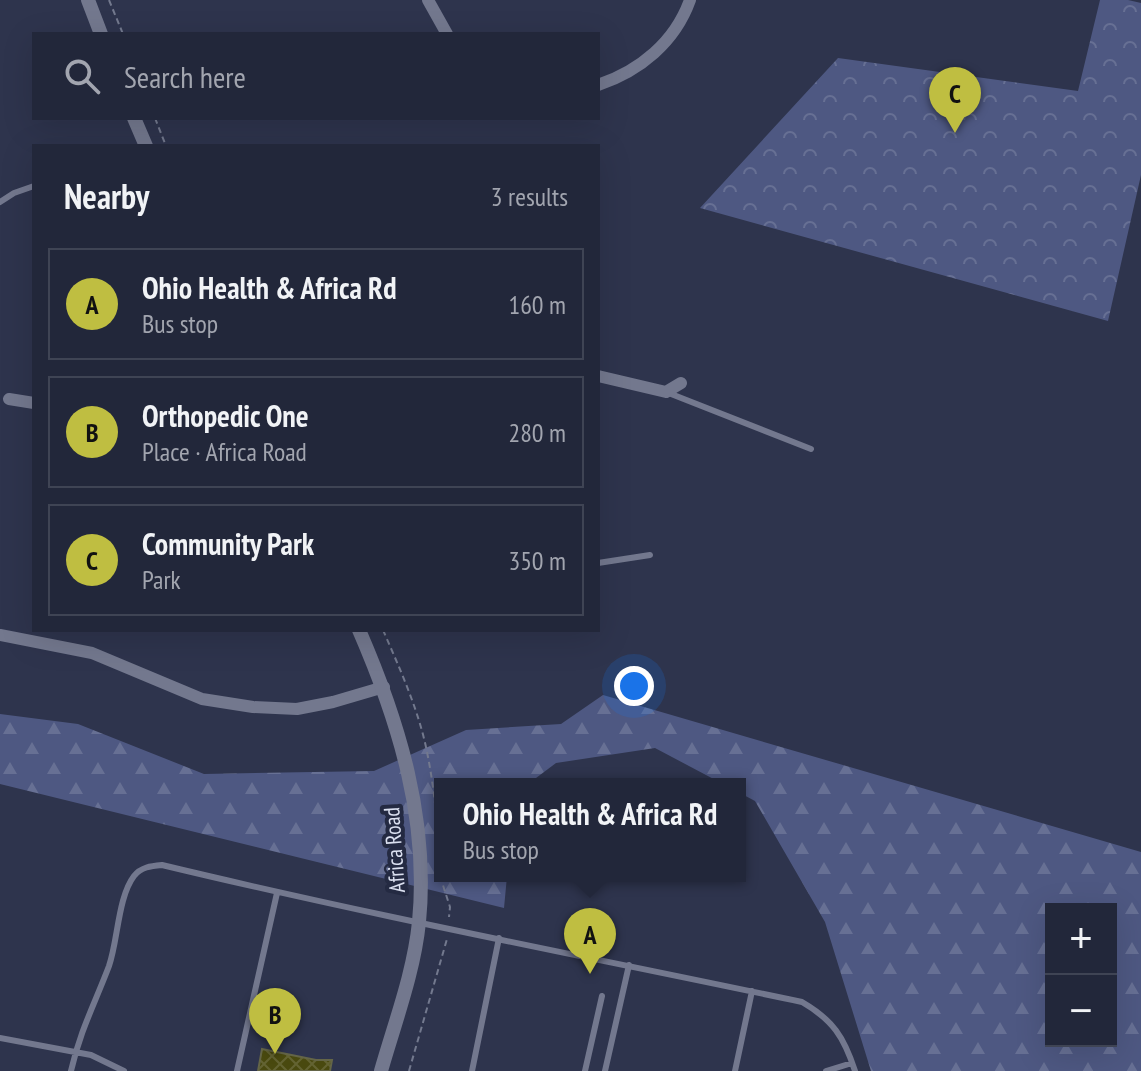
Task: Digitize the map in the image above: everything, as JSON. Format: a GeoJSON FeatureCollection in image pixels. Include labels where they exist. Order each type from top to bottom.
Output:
{"type":"FeatureCollection","features":[{"type":"Feature","properties":{"kind":"street"},"geometry":{"type":"LineString","coordinates":[[88,0],[100,32]]}},
{"type":"Feature","properties":{"kind":"street"},"geometry":{"type":"LineString","coordinates":[[428,0],[446,32]]}},
{"type":"Feature","properties":{"kind":"street"},"geometry":{"type":"LineString","coordinates":[[600,84],[621,76],[652,55],[674,31],[690,0]]}},
{"type":"Feature","properties":{"kind":"street"},"geometry":{"type":"LineString","coordinates":[[135,120],[145,144]]}},
{"type":"Feature","properties":{"kind":"street"},"geometry":{"type":"LineString","coordinates":[[600,376],[666,392],[681,383]]}},
{"type":"Feature","properties":{"kind":"street"},"geometry":{"type":"LineString","coordinates":[[9,399],[32,403]]}},
{"type":"Feature","properties":{"kind":"street","name":"Africa Road"},"geometry":{"type":"LineString","coordinates":[[360,632],[395,718],[415,808],[421,864],[419,923],[412,960],[381,1071]]}},
{"type":"Feature","properties":{"kind":"street"},"geometry":{"type":"LineString","coordinates":[[0,635],[92,653],[202,699],[253,707],[297,709],[384,687]]}},
{"type":"Feature","properties":{"kind":"lane"},"geometry":{"type":"LineString","coordinates":[[0,202],[32,187]]}},
{"type":"Feature","properties":{"kind":"lane"},"geometry":{"type":"LineString","coordinates":[[666,392],[811,449]]}},
{"type":"Feature","properties":{"kind":"lane"},"geometry":{"type":"LineString","coordinates":[[600,563],[650,555]]}},
{"type":"Feature","properties":{"kind":"lane"},"geometry":{"type":"LineString","coordinates":[[71,1071],[75,1051],[109,964],[128,888],[135,875],[146,866],[162,865],[277,893],[802,1002],[822,1013],[841,1035],[855,1071]]}},
{"type":"Feature","properties":{"kind":"lane"},"geometry":{"type":"LineString","coordinates":[[237,1071],[277,893]]}},
{"type":"Feature","properties":{"kind":"lane"},"geometry":{"type":"LineString","coordinates":[[472,1071],[499,938]]}},
{"type":"Feature","properties":{"kind":"lane"},"geometry":{"type":"LineString","coordinates":[[587,1061],[606,1068],[629,965]]}},
{"type":"Feature","properties":{"kind":"lane"},"geometry":{"type":"LineString","coordinates":[[735,1071],[752,991]]}},
{"type":"Feature","properties":{"kind":"lane"},"geometry":{"type":"LineString","coordinates":[[585,1071],[602,996]]}},
{"type":"Feature","properties":{"kind":"lane"},"geometry":{"type":"LineString","coordinates":[[0,1038],[91,1055],[124,1071]]}},
{"type":"Feature","properties":{"kind":"lane"},"geometry":{"type":"LineString","coordinates":[[826,1071],[852,1063]]}},
{"type":"Feature","properties":{"kind":"path"},"geometry":{"type":"LineString","coordinates":[[109,0],[122,32]]}},
{"type":"Feature","properties":{"kind":"path"},"geometry":{"type":"LineString","coordinates":[[156,120],[165,144]]}},
{"type":"Feature","properties":{"kind":"path"},"geometry":{"type":"LineString","coordinates":[[384,632],[401,670],[427,750],[434,798]]}},
{"type":"Feature","properties":{"kind":"path"},"geometry":{"type":"LineString","coordinates":[[442,882],[450,907]]}},
{"type":"Feature","properties":{"kind":"path"},"geometry":{"type":"LineString","coordinates":[[409,1071],[446,947]]}},
{"type":"Feature","properties":{"kind":"green space"},"geometry":{"type":"Polygon","coordinates":[[[1100,0],[1141,3],[1141,175],[1108,321],[700,208],[838,58],[1078,91],[1100,0]]]}},
{"type":"Feature","properties":{"kind":"green space"},"geometry":{"type":"Polygon","coordinates":[[[603,695],[1141,852],[1141,1071],[871,1071],[825,922],[755,801],[746,796],[746,778],[712,778],[655,748],[556,763],[536,778],[434,778],[434,882],[506,882],[504,908],[0,784],[0,714],[78,724],[204,774],[374,771],[466,730],[561,724],[603,695]]]}},
{"type":"Feature","properties":{"kind":"building"},"geometry":{"type":"Polygon","coordinates":[[[262,1049],[316,1060],[332,1060],[330,1071],[258,1071],[262,1049]]]}},
{"type":"Feature","properties":{"kind":"place","name":"Community Park"},"geometry":{"type":"Point","coordinates":[955,133]}},
{"type":"Feature","properties":{"kind":"place","name":"Ohio Health & Africa Rd"},"geometry":{"type":"Point","coordinates":[590,974]}},
{"type":"Feature","properties":{"kind":"place","name":"Orthopedic One"},"geometry":{"type":"Point","coordinates":[275,1054]}}]}
